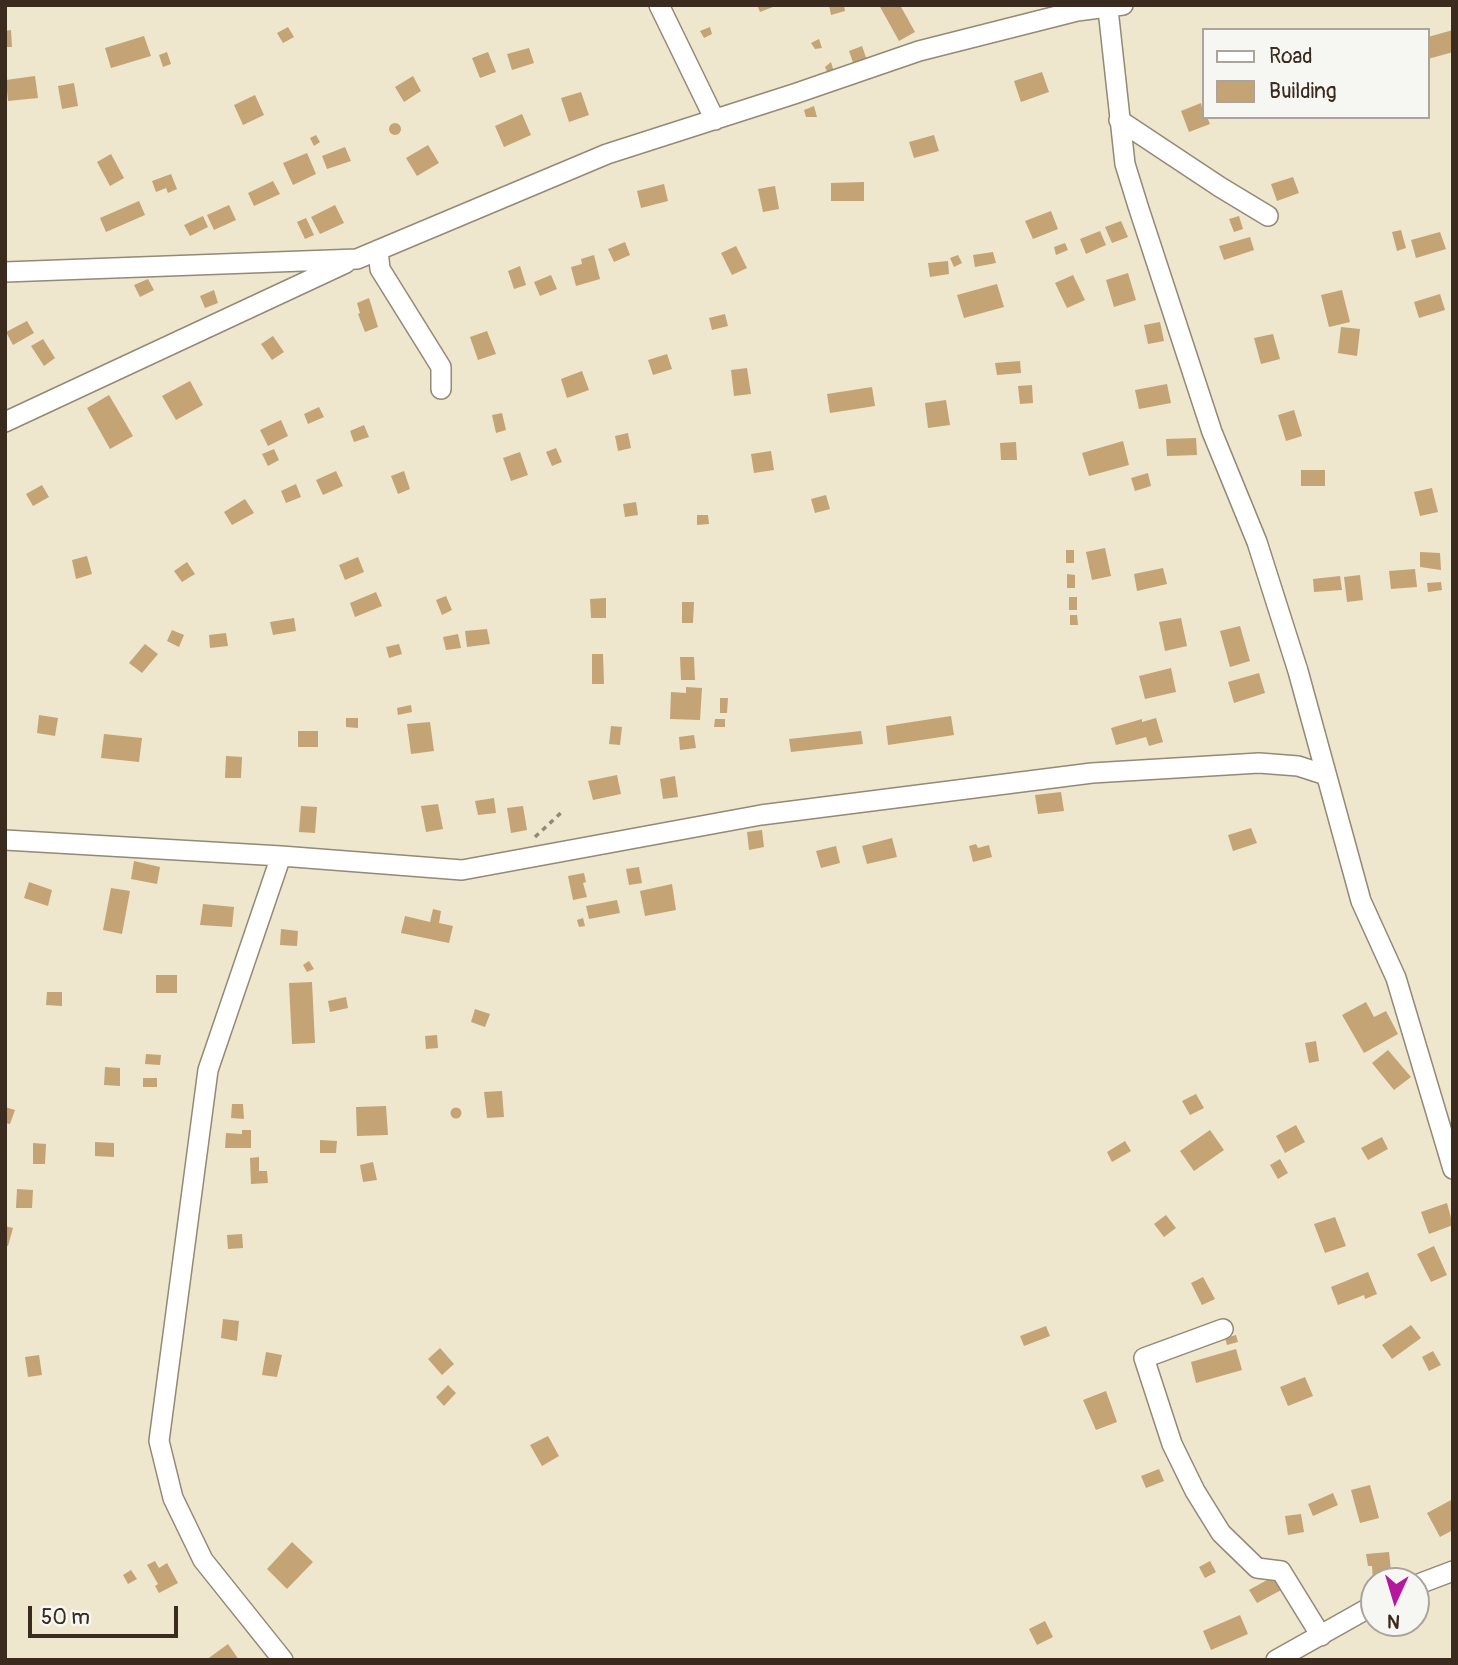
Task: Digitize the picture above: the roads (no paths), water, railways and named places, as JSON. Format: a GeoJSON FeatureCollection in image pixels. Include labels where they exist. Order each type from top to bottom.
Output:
{"type":"FeatureCollection","features":[{"type":"Feature","properties":{"kind":"street"},"geometry":{"type":"LineString","coordinates":[[659,5],[715,120]]}},
{"type":"Feature","properties":{"kind":"street"},"geometry":{"type":"LineString","coordinates":[[5,422],[357,259],[607,154],[919,51],[1077,11],[1116,7],[1119,120],[1125,164],[1212,432],[1257,542],[1298,671],[1361,901],[1396,978],[1453,1169]]}},
{"type":"Feature","properties":{"kind":"street"},"geometry":{"type":"LineString","coordinates":[[1119,120],[1268,216]]}},
{"type":"Feature","properties":{"kind":"street"},"geometry":{"type":"LineString","coordinates":[[378,250],[380,269],[441,367],[441,389]]}},
{"type":"Feature","properties":{"kind":"street"},"geometry":{"type":"LineString","coordinates":[[5,272],[357,259]]}},
{"type":"Feature","properties":{"kind":"street"},"geometry":{"type":"LineString","coordinates":[[5,840],[281,856],[462,870],[761,815],[1092,773],[1259,763],[1298,766],[1326,775]]}},
{"type":"Feature","properties":{"kind":"street"},"geometry":{"type":"LineString","coordinates":[[281,856],[208,1070],[159,1441],[173,1498],[202,1560],[283,1660]]}},
{"type":"Feature","properties":{"kind":"street"},"geometry":{"type":"LineString","coordinates":[[1223,1329],[1144,1358],[1172,1444],[1195,1491],[1221,1533],[1257,1568],[1281,1571],[1321,1636]]}},
{"type":"Feature","properties":{"kind":"street"},"geometry":{"type":"LineString","coordinates":[[1430,1580],[1453,1572]]}},
{"type":"Feature","properties":{"kind":"street"},"geometry":{"type":"LineString","coordinates":[[1276,1660],[1360,1613]]}}]}
